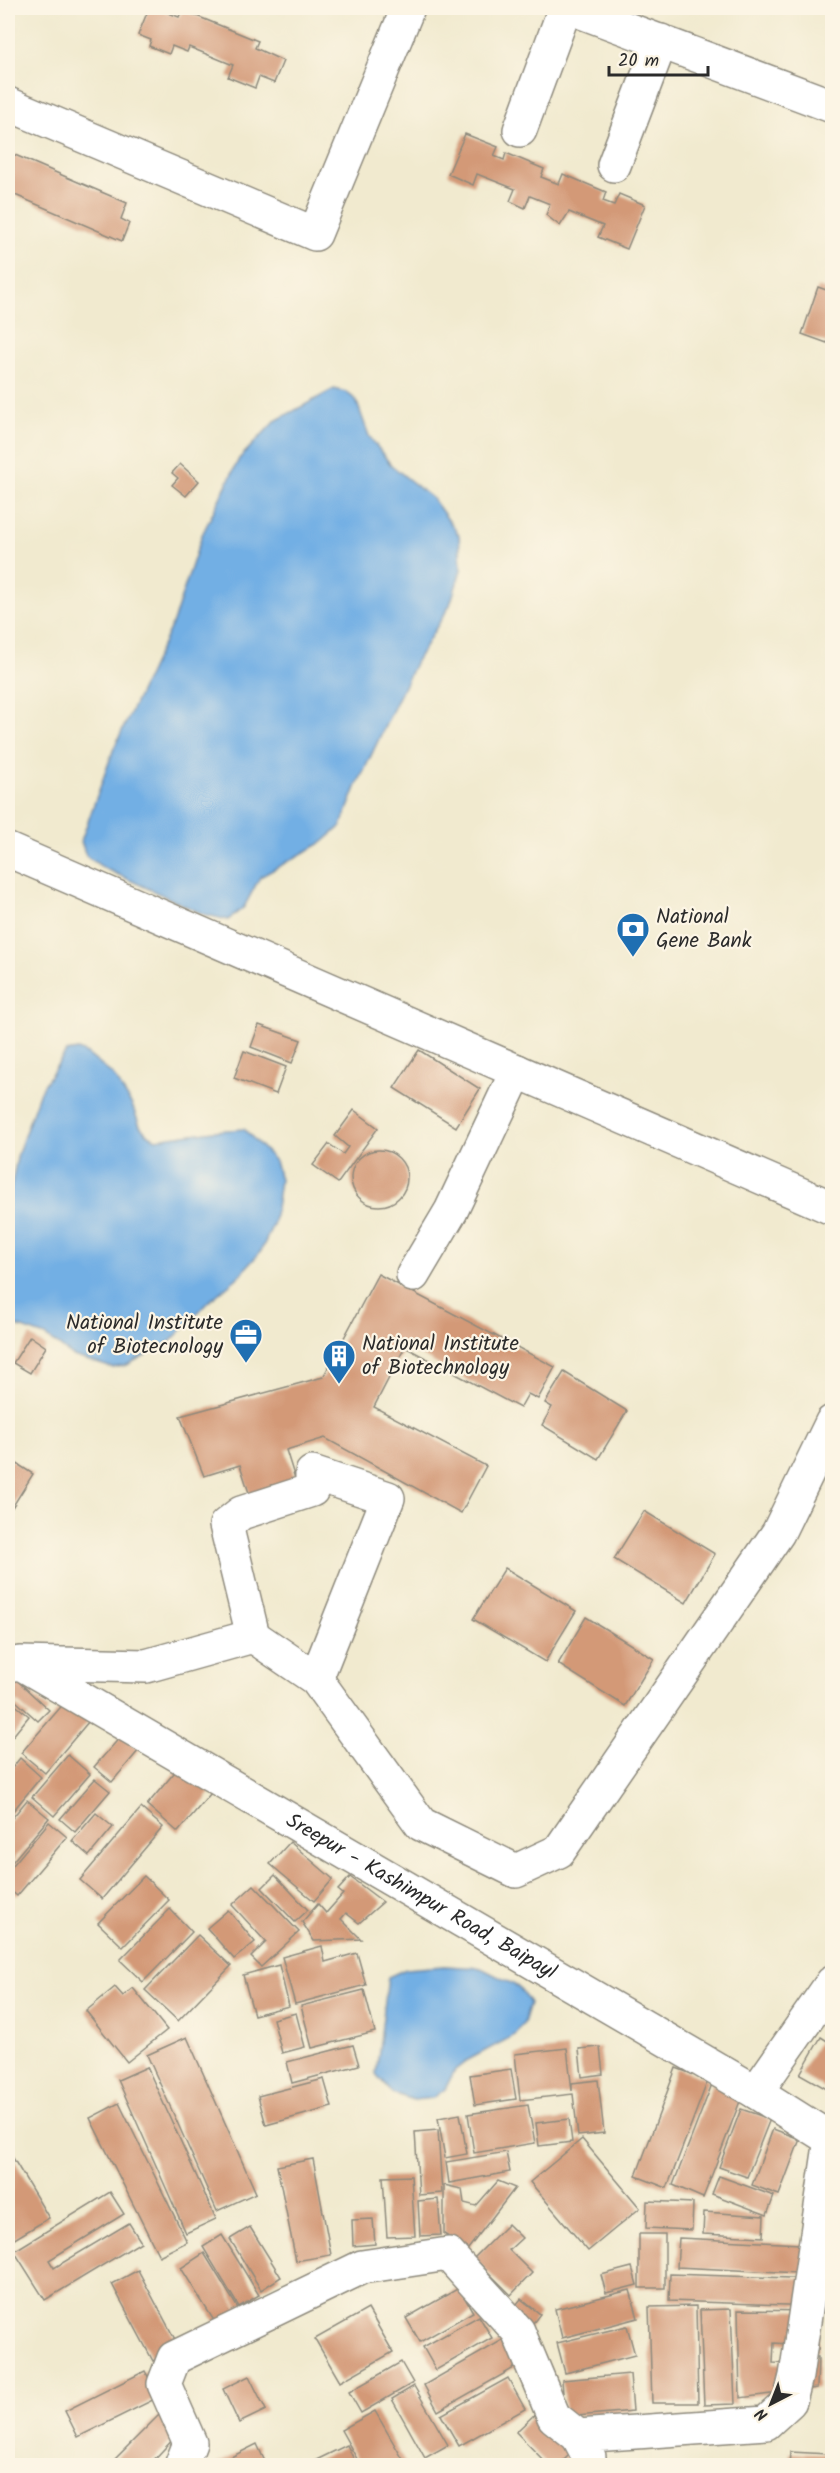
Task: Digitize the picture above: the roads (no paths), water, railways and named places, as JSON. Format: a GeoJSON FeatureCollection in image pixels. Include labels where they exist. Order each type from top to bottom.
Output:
{"type":"FeatureCollection","features":[{"type":"Feature","properties":{"kind":"street"},"geometry":{"type":"LineString","coordinates":[[8,104],[315,234],[408,8]]}},
{"type":"Feature","properties":{"kind":"street"},"geometry":{"type":"LineString","coordinates":[[520,130],[565,8]]}},
{"type":"Feature","properties":{"kind":"street"},"geometry":{"type":"LineString","coordinates":[[571,8],[832,106]]}},
{"type":"Feature","properties":{"kind":"street"},"geometry":{"type":"LineString","coordinates":[[614,165],[661,41]]}},
{"type":"Feature","properties":{"kind":"street"},"geometry":{"type":"LineString","coordinates":[[8,850],[832,1208]]}},
{"type":"Feature","properties":{"kind":"street"},"geometry":{"type":"LineString","coordinates":[[413,1275],[451,1211],[517,1071]]}},
{"type":"Feature","properties":{"kind":"street"},"geometry":{"type":"LineString","coordinates":[[316,1679],[388,1498],[312,1473],[312,1490],[241,1513],[226,1525],[253,1636],[316,1679],[421,1824],[516,1871],[559,1851],[778,1533],[832,1422]]}},
{"type":"Feature","properties":{"kind":"street"},"geometry":{"type":"LineString","coordinates":[[12,1661],[146,1666],[253,1636]]}},
{"type":"Feature","properties":{"kind":"street","name":"Sreepur - Kashimpur Road, Baipayl"},"geometry":{"type":"LineString","coordinates":[[12,1661],[756,2092],[832,2140]]}},
{"type":"Feature","properties":{"kind":"street"},"geometry":{"type":"LineString","coordinates":[[756,2092],[832,1983]]}},
{"type":"Feature","properties":{"kind":"street"},"geometry":{"type":"LineString","coordinates":[[181,2466],[190,2443],[164,2384],[174,2358],[362,2267],[448,2254],[518,2331],[554,2417],[583,2451],[766,2423],[790,2401],[796,2376],[832,2140]]}},
{"type":"Feature","properties":{"kind":"water"},"geometry":{"type":"Polygon","coordinates":[[[334,389],[346,392],[356,400],[369,436],[391,465],[433,499],[459,535],[461,570],[450,605],[416,661],[357,785],[341,826],[323,842],[260,877],[244,907],[228,920],[203,914],[104,868],[86,856],[81,841],[114,748],[173,622],[202,535],[239,459],[275,421],[334,389]]]}},
{"type":"Feature","properties":{"kind":"water"},"geometry":{"type":"Polygon","coordinates":[[[78,1050],[87,1054],[113,1075],[132,1105],[140,1126],[147,1134],[156,1139],[244,1129],[275,1161],[280,1180],[274,1222],[261,1251],[237,1278],[206,1304],[171,1341],[127,1365],[113,1368],[73,1356],[45,1336],[8,1323],[8,1202],[18,1153],[40,1091],[66,1052],[78,1050]]]}},
{"type":"Feature","properties":{"kind":"water"},"geometry":{"type":"Polygon","coordinates":[[[444,1966],[481,1968],[519,1987],[530,2003],[524,2023],[515,2035],[468,2060],[455,2070],[445,2089],[433,2098],[414,2100],[392,2093],[376,2074],[388,1977],[406,1969],[444,1966]]]}},
{"type":"Feature","properties":{"kind":"place","name":"National Gene Bank"},"geometry":{"type":"Point","coordinates":[633,958]}},
{"type":"Feature","properties":{"kind":"place","name":"National Institute of Biotecnology"},"geometry":{"type":"Point","coordinates":[246,1364]}},
{"type":"Feature","properties":{"kind":"place","name":"National Institute of Biotechnology"},"geometry":{"type":"Point","coordinates":[339,1385]}}]}
